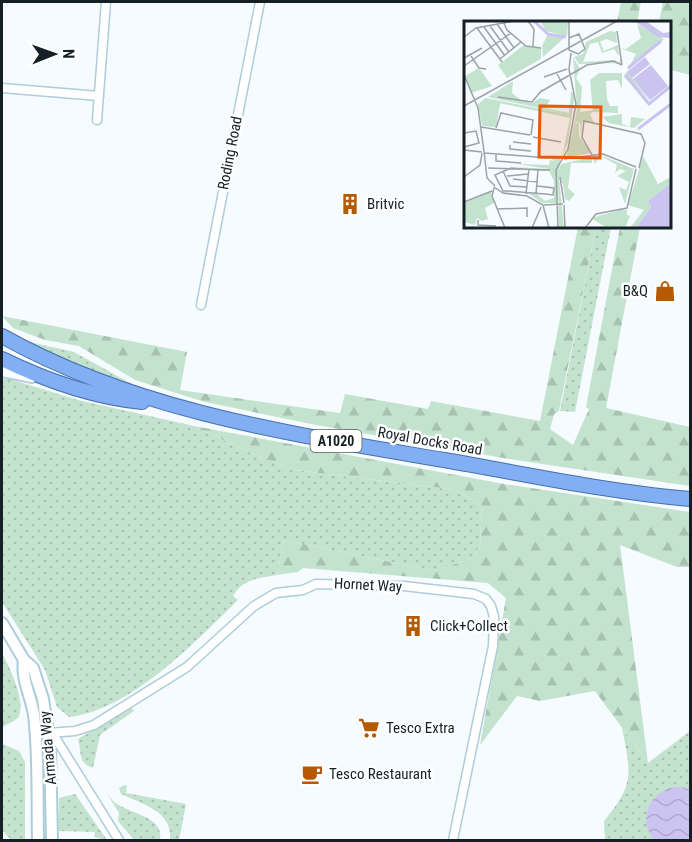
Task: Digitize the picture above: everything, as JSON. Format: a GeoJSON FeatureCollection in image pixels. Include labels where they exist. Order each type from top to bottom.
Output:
{"type":"FeatureCollection","features":[{"type":"Feature","properties":{"kind":"highway","name":"Royal Docks Road"},"geometry":{"type":"LineString","coordinates":[[2,336],[81,375],[166,405]]}},
{"type":"Feature","properties":{"kind":"highway","name":"Royal Docks Road"},"geometry":{"type":"LineString","coordinates":[[2,359],[47,381],[110,399],[166,405],[299,435],[646,494],[690,499]]}},
{"type":"Feature","properties":{"kind":"street"},"geometry":{"type":"LineString","coordinates":[[97,120],[106,2]]}},
{"type":"Feature","properties":{"kind":"street","name":"Roding Road"},"geometry":{"type":"LineString","coordinates":[[201,305],[260,2]]}},
{"type":"Feature","properties":{"kind":"street"},"geometry":{"type":"LineString","coordinates":[[2,88],[99,96]]}},
{"type":"Feature","properties":{"kind":"street"},"geometry":{"type":"LineString","coordinates":[[2,371],[47,381]]}},
{"type":"Feature","properties":{"kind":"street","name":"Hornet Way"},"geometry":{"type":"LineString","coordinates":[[51,734],[75,732],[94,725],[167,681],[211,646],[254,606],[276,593],[303,590],[324,583],[404,586],[474,594],[486,599],[491,606],[494,617],[493,646],[453,840]]}},
{"type":"Feature","properties":{"kind":"street","name":"Armada Way"},"geometry":{"type":"LineString","coordinates":[[2,623],[24,660],[33,668],[42,694],[51,734],[52,840]]}},
{"type":"Feature","properties":{"kind":"street","name":"Armada Way"},"geometry":{"type":"LineString","coordinates":[[24,660],[22,670],[31,701],[35,734],[38,840]]}},
{"type":"Feature","properties":{"kind":"street"},"geometry":{"type":"LineString","coordinates":[[35,734],[51,734],[119,840]]}},
{"type":"Feature","properties":{"kind":"green space"},"geometry":{"type":"Polygon","coordinates":[[[621,2],[641,2],[637,21],[617,21],[621,2]]]}},
{"type":"Feature","properties":{"kind":"green space"},"geometry":{"type":"Polygon","coordinates":[[[663,2],[690,2],[690,75],[671,70],[671,21],[659,21],[663,2]]]}},
{"type":"Feature","properties":{"kind":"green space"},"geometry":{"type":"Polygon","coordinates":[[[578,228],[596,228],[559,411],[554,414],[550,429],[573,445],[589,409],[586,407],[620,228],[640,228],[606,408],[690,427],[690,486],[509,459],[311,424],[205,402],[135,380],[79,346],[45,340],[13,328],[2,316],[187,352],[180,390],[340,413],[345,394],[428,409],[431,401],[540,421],[578,228]]]}},
{"type":"Feature","properties":{"kind":"green space"},"geometry":{"type":"Polygon","coordinates":[[[596,228],[611,228],[575,412],[560,411],[596,228]]]}},
{"type":"Feature","properties":{"kind":"green space"},"geometry":{"type":"Polygon","coordinates":[[[2,329],[21,340],[74,352],[132,386],[47,355],[16,339],[2,329]]]}},
{"type":"Feature","properties":{"kind":"green space"},"geometry":{"type":"Polygon","coordinates":[[[2,379],[10,379],[78,400],[194,426],[253,454],[295,470],[456,490],[482,506],[480,545],[473,558],[434,571],[284,540],[277,575],[252,580],[241,586],[233,596],[238,600],[161,672],[116,702],[92,712],[69,717],[57,707],[45,670],[2,602],[2,379]]]}},
{"type":"Feature","properties":{"kind":"green space"},"geometry":{"type":"Polygon","coordinates":[[[194,426],[504,484],[690,512],[690,567],[677,567],[620,545],[648,763],[595,691],[540,701],[517,696],[480,745],[506,598],[488,583],[303,568],[298,572],[277,575],[284,540],[434,571],[473,558],[480,545],[482,506],[456,490],[295,470],[253,454],[194,426]]]}},
{"type":"Feature","properties":{"kind":"green space"},"geometry":{"type":"Polygon","coordinates":[[[2,653],[19,693],[21,710],[18,718],[2,728],[2,653]]]}},
{"type":"Feature","properties":{"kind":"green space"},"geometry":{"type":"Polygon","coordinates":[[[131,707],[134,711],[100,735],[93,768],[84,763],[78,739],[131,707]]]}},
{"type":"Feature","properties":{"kind":"green space"},"geometry":{"type":"Polygon","coordinates":[[[622,728],[648,763],[690,731],[690,840],[605,840],[604,821],[621,797],[628,778],[622,728]]]}},
{"type":"Feature","properties":{"kind":"green space"},"geometry":{"type":"Polygon","coordinates":[[[3,744],[19,751],[25,762],[25,840],[11,840],[2,830],[3,744]]]}},
{"type":"Feature","properties":{"kind":"green space"},"geometry":{"type":"Polygon","coordinates":[[[127,786],[126,793],[186,804],[179,840],[170,840],[170,830],[161,815],[147,805],[121,794],[119,788],[127,786]]]}},
{"type":"Feature","properties":{"kind":"green space"},"geometry":{"type":"Polygon","coordinates":[[[105,791],[118,805],[157,825],[160,840],[134,840],[118,821],[119,813],[105,791]]]}},
{"type":"Feature","properties":{"kind":"green space"},"geometry":{"type":"Polygon","coordinates":[[[75,794],[107,840],[94,837],[95,832],[58,831],[59,798],[75,794]]]}},
{"type":"Feature","properties":{"kind":"water"},"geometry":{"type":"Polygon","coordinates":[[[683,787],[690,790],[690,840],[654,840],[646,821],[650,804],[663,791],[683,787]]]}},
{"type":"Feature","properties":{"kind":"place","name":"Britvic"},"geometry":{"type":"Point","coordinates":[350,204]}},
{"type":"Feature","properties":{"kind":"place","name":"B&Q"},"geometry":{"type":"Point","coordinates":[665,291]}},
{"type":"Feature","properties":{"kind":"place","name":"Click+Collect"},"geometry":{"type":"Point","coordinates":[413,626]}},
{"type":"Feature","properties":{"kind":"place","name":"Tesco Extra"},"geometry":{"type":"Point","coordinates":[369,728]}},
{"type":"Feature","properties":{"kind":"place","name":"Tesco Restaurant"},"geometry":{"type":"Point","coordinates":[312,774]}}]}
